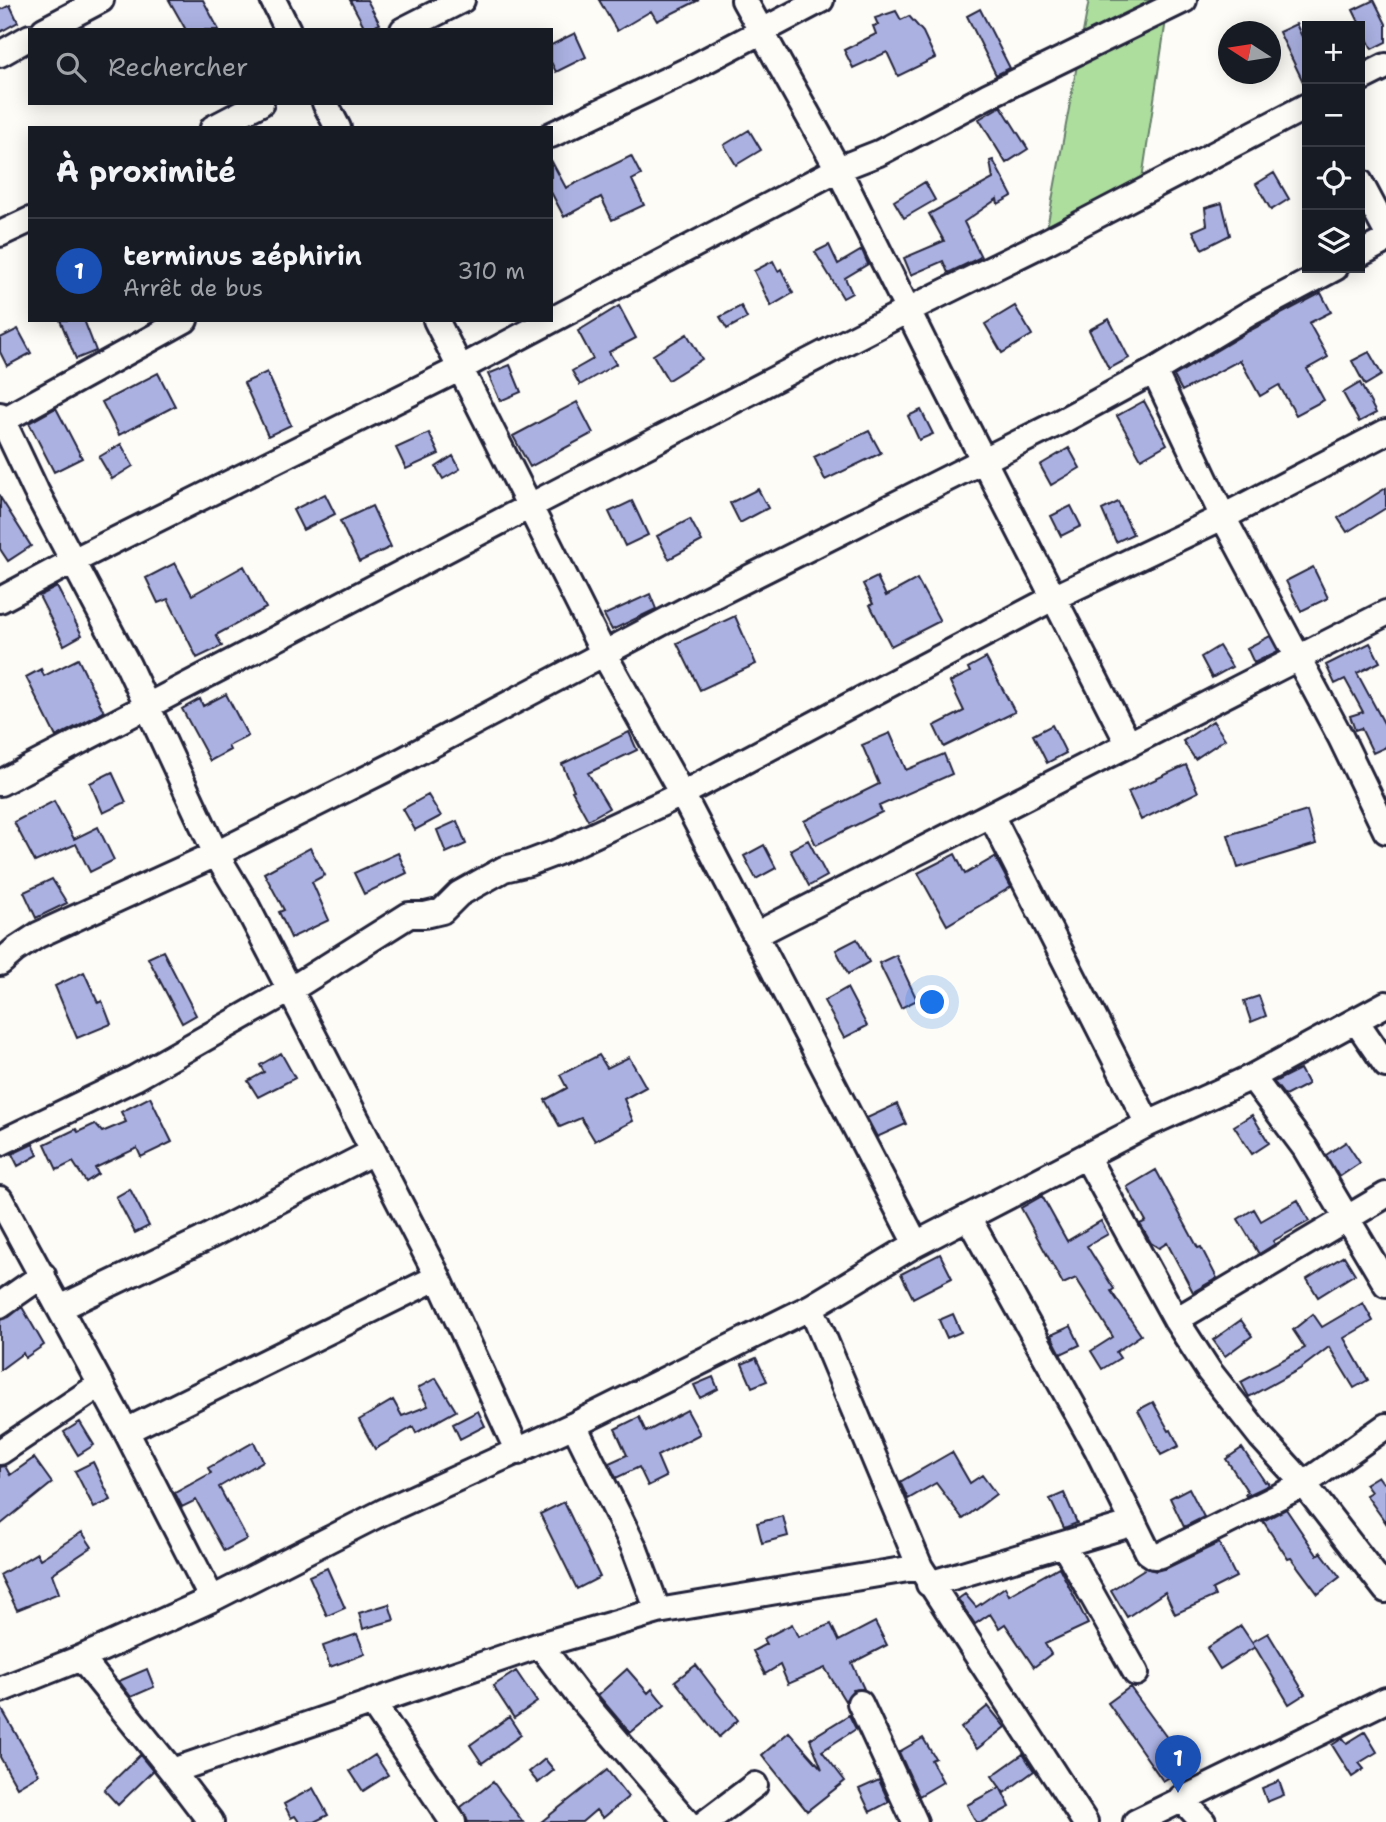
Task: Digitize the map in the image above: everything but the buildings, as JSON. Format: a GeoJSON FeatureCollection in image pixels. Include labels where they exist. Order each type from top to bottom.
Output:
{"type":"FeatureCollection","features":[{"type":"Feature","properties":{"kind":"street"},"geometry":{"type":"LineString","coordinates":[[48,28],[101,0]]}},
{"type":"Feature","properties":{"kind":"street"},"geometry":{"type":"LineString","coordinates":[[273,0],[287,28]]}},
{"type":"Feature","properties":{"kind":"street"},"geometry":{"type":"LineString","coordinates":[[407,28],[462,0]]}},
{"type":"Feature","properties":{"kind":"street"},"geometry":{"type":"LineString","coordinates":[[744,0],[838,169],[1129,745]]}},
{"type":"Feature","properties":{"kind":"street"},"geometry":{"type":"LineString","coordinates":[[553,134],[690,69],[821,0]]}},
{"type":"Feature","properties":{"kind":"street"},"geometry":{"type":"LineString","coordinates":[[553,319],[838,169],[879,153],[987,96],[1184,0]]}},
{"type":"Feature","properties":{"kind":"street"},"geometry":{"type":"LineString","coordinates":[[0,54],[28,38]]}},
{"type":"Feature","properties":{"kind":"street"},"geometry":{"type":"LineString","coordinates":[[1365,76],[1386,66]]}},
{"type":"Feature","properties":{"kind":"street"},"geometry":{"type":"LineString","coordinates":[[217,126],[257,105]]}},
{"type":"Feature","properties":{"kind":"street"},"geometry":{"type":"LineString","coordinates":[[327,105],[337,126]]}},
{"type":"Feature","properties":{"kind":"street"},"geometry":{"type":"LineString","coordinates":[[0,783],[908,310],[1046,242],[1302,109]]}},
{"type":"Feature","properties":{"kind":"street"},"geometry":{"type":"LineString","coordinates":[[1365,191],[1386,231]]}},
{"type":"Feature","properties":{"kind":"street"},"geometry":{"type":"LineString","coordinates":[[0,234],[28,221]]}},
{"type":"Feature","properties":{"kind":"street"},"geometry":{"type":"LineString","coordinates":[[1365,251],[1386,240]]}},
{"type":"Feature","properties":{"kind":"street"},"geometry":{"type":"LineString","coordinates":[[0,963],[38,935],[216,854],[390,767],[724,591],[1060,422],[1326,273]]}},
{"type":"Feature","properties":{"kind":"street"},"geometry":{"type":"LineString","coordinates":[[180,322],[1,419],[148,706],[216,854],[243,899],[438,1277],[518,1452]]}},
{"type":"Feature","properties":{"kind":"street"},"geometry":{"type":"LineString","coordinates":[[437,322],[604,654],[682,794],[916,1244]]}},
{"type":"Feature","properties":{"kind":"street"},"geometry":{"type":"LineString","coordinates":[[0,600],[547,322]]}},
{"type":"Feature","properties":{"kind":"street"},"geometry":{"type":"LineString","coordinates":[[1154,370],[1223,517],[1299,659],[1379,799],[1386,831]]}},
{"type":"Feature","properties":{"kind":"street"},"geometry":{"type":"LineString","coordinates":[[0,1143],[135,1078],[290,990],[409,915],[442,911],[459,894],[504,869],[558,852],[682,794],[1053,598],[1223,517],[1386,432]]}},
{"type":"Feature","properties":{"kind":"street"},"geometry":{"type":"LineString","coordinates":[[755,935],[1386,613]]}},
{"type":"Feature","properties":{"kind":"street"},"geometry":{"type":"LineString","coordinates":[[991,815],[1148,1124]]}},
{"type":"Feature","properties":{"kind":"street"},"geometry":{"type":"LineString","coordinates":[[0,1690],[81,1658],[212,1599],[383,1512],[574,1425],[811,1307],[916,1244],[1148,1124],[1252,1077],[1386,1004]]}},
{"type":"Feature","properties":{"kind":"street"},"geometry":{"type":"LineString","coordinates":[[1356,1021],[1386,1065]]}},
{"type":"Feature","properties":{"kind":"street"},"geometry":{"type":"LineString","coordinates":[[1252,1077],[1305,1148],[1386,1284]]}},
{"type":"Feature","properties":{"kind":"street"},"geometry":{"type":"LineString","coordinates":[[60,1308],[202,1240],[373,1152]]}},
{"type":"Feature","properties":{"kind":"street"},"geometry":{"type":"LineString","coordinates":[[1086,1156],[1176,1320],[1209,1370],[1261,1437],[1304,1484],[1386,1590]]}},
{"type":"Feature","properties":{"kind":"street"},"geometry":{"type":"LineString","coordinates":[[1176,1320],[1386,1195]]}},
{"type":"Feature","properties":{"kind":"street"},"geometry":{"type":"LineString","coordinates":[[0,1199],[126,1431],[212,1599]]}},
{"type":"Feature","properties":{"kind":"street"},"geometry":{"type":"LineString","coordinates":[[968,1217],[1097,1449],[1148,1552],[1154,1556],[1161,1555],[1304,1484],[1386,1426]]}},
{"type":"Feature","properties":{"kind":"street"},"geometry":{"type":"LineString","coordinates":[[0,1305],[43,1275]]}},
{"type":"Feature","properties":{"kind":"street"},"geometry":{"type":"LineString","coordinates":[[126,1431],[438,1277]]}},
{"type":"Feature","properties":{"kind":"street"},"geometry":{"type":"LineString","coordinates":[[811,1307],[925,1576],[1085,1822]]}},
{"type":"Feature","properties":{"kind":"street"},"geometry":{"type":"LineString","coordinates":[[0,1452],[101,1384]]}},
{"type":"Feature","properties":{"kind":"street"},"geometry":{"type":"LineString","coordinates":[[574,1425],[634,1546],[658,1611]]}},
{"type":"Feature","properties":{"kind":"street"},"geometry":{"type":"LineString","coordinates":[[172,1771],[541,1646],[658,1611],[925,1576],[1063,1545],[1134,1524]]}},
{"type":"Feature","properties":{"kind":"street"},"geometry":{"type":"LineString","coordinates":[[1063,1545],[1136,1673]]}},
{"type":"Feature","properties":{"kind":"street"},"geometry":{"type":"LineString","coordinates":[[541,1646],[577,1694],[687,1822]]}},
{"type":"Feature","properties":{"kind":"street"},"geometry":{"type":"LineString","coordinates":[[81,1658],[211,1822]]}},
{"type":"Feature","properties":{"kind":"street"},"geometry":{"type":"LineString","coordinates":[[1136,1822],[1386,1700]]}},
{"type":"Feature","properties":{"kind":"street"},"geometry":{"type":"LineString","coordinates":[[372,1702],[453,1822]]}},
{"type":"Feature","properties":{"kind":"street"},"geometry":{"type":"LineString","coordinates":[[860,1703],[915,1822]]}},
{"type":"Feature","properties":{"kind":"street"},"geometry":{"type":"LineString","coordinates":[[706,1822],[755,1785]]}},
{"type":"Feature","properties":{"kind":"street"},"geometry":{"type":"LineString","coordinates":[[1181,1798],[1203,1822]]}},
{"type":"Feature","properties":{"kind":"green space"},"geometry":{"type":"Polygon","coordinates":[[[1089,0],[1169,0],[1139,199],[1046,233],[1089,0]]]}},
{"type":"Feature","properties":{"kind":"place","name":"terminus zéphirin"},"geometry":{"type":"Point","coordinates":[1178,1793]}}]}
